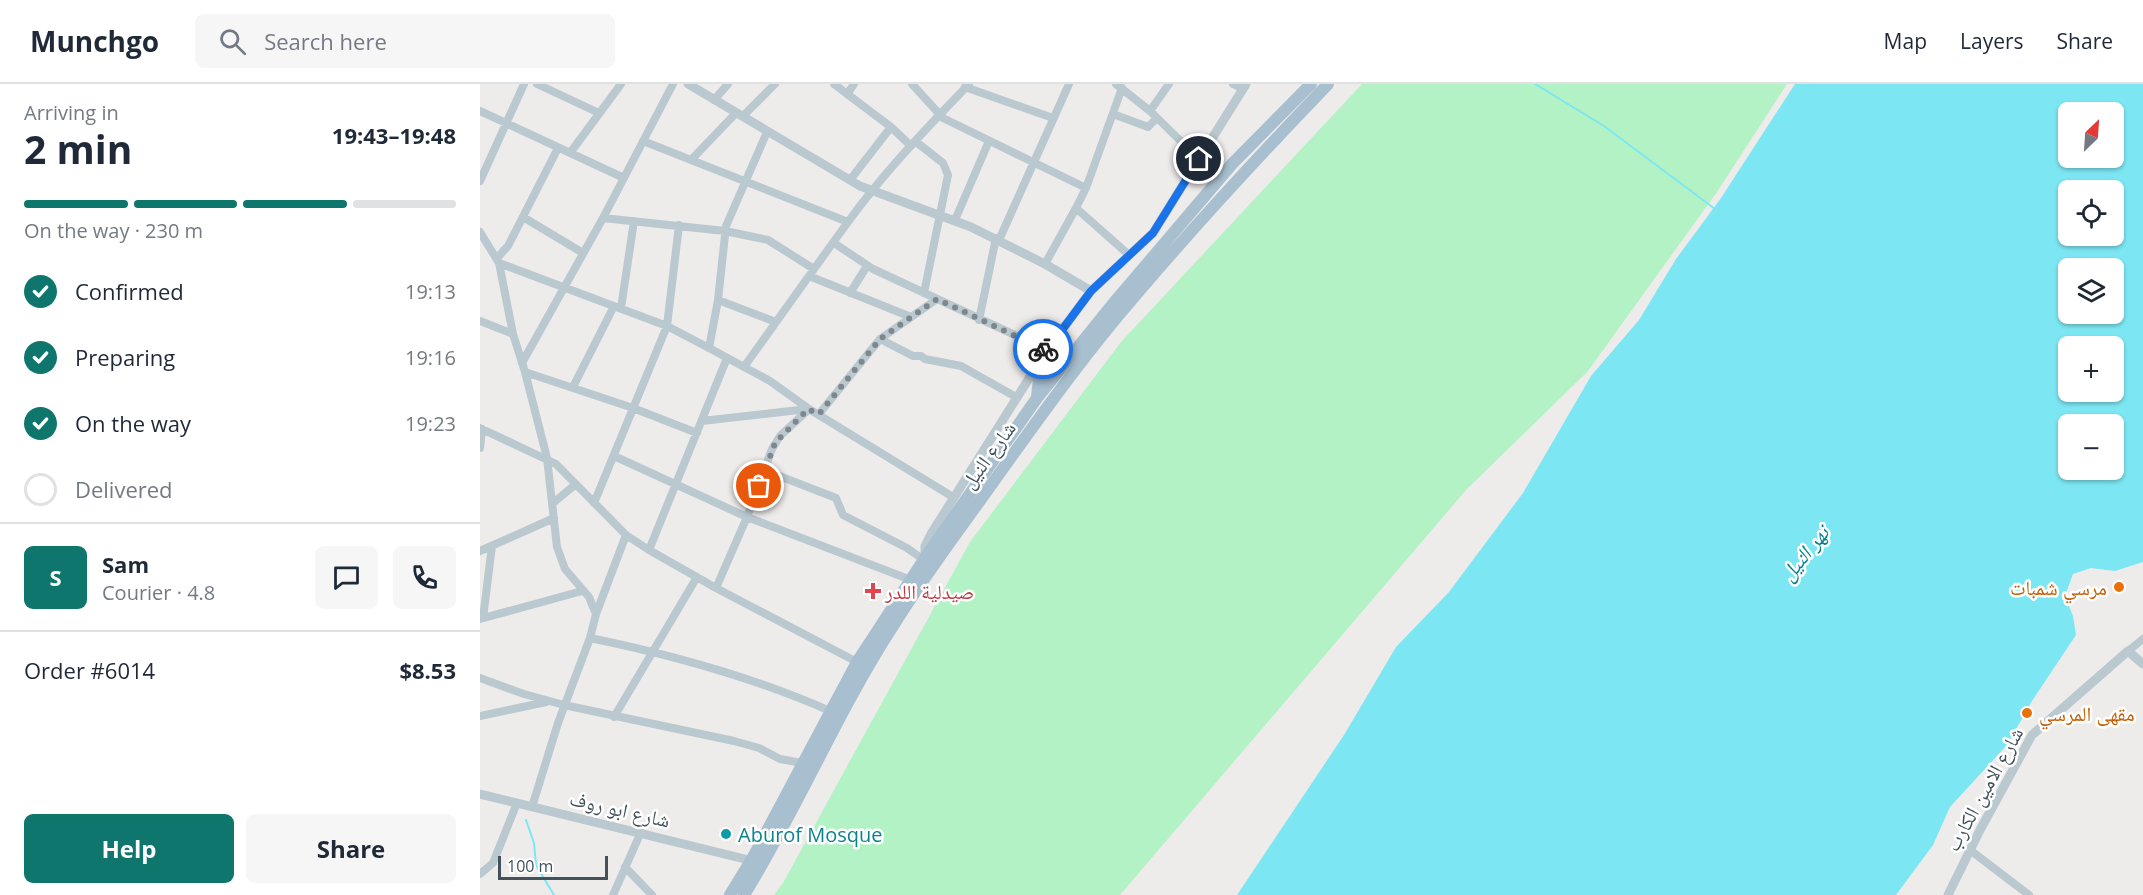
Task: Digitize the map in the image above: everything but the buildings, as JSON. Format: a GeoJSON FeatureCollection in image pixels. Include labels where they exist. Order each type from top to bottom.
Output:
{"type":"FeatureCollection","features":[{"type":"Feature","properties":{"kind":"main road","name":"شارع النيل"},"geometry":{"type":"LineString","coordinates":[[744,895],[802,763],[857,662],[925,559],[1037,398],[1112,305],[1233,164],[1311,84]]}},
{"type":"Feature","properties":{"kind":"main road","name":"شارع النيل"},"geometry":{"type":"LineString","coordinates":[[730,895],[757,862],[893,624],[1077,366],[1241,175],[1328,84]]}},
{"type":"Feature","properties":{"kind":"main road"},"geometry":{"type":"LineString","coordinates":[[1036,422],[1040,369],[1046,352]]}},
{"type":"Feature","properties":{"kind":"street"},"geometry":{"type":"LineString","coordinates":[[480,181],[524,84]]}},
{"type":"Feature","properties":{"kind":"street"},"geometry":{"type":"LineString","coordinates":[[537,84],[599,113]]}},
{"type":"Feature","properties":{"kind":"street"},"geometry":{"type":"LineString","coordinates":[[570,153],[621,84]]}},
{"type":"Feature","properties":{"kind":"street"},"geometry":{"type":"LineString","coordinates":[[522,363],[603,218],[673,84]]}},
{"type":"Feature","properties":{"kind":"street"},"geometry":{"type":"LineString","coordinates":[[688,84],[850,180],[872,191],[955,220],[998,239],[1091,291]]}},
{"type":"Feature","properties":{"kind":"street"},"geometry":{"type":"LineString","coordinates":[[714,100],[728,84]]}},
{"type":"Feature","properties":{"kind":"street"},"geometry":{"type":"LineString","coordinates":[[691,160],[775,84]]}},
{"type":"Feature","properties":{"kind":"street"},"geometry":{"type":"LineString","coordinates":[[834,84],[913,143],[936,156],[947,169],[947,187],[939,215],[924,293]]}},
{"type":"Feature","properties":{"kind":"street"},"geometry":{"type":"LineString","coordinates":[[848,93],[854,84]]}},
{"type":"Feature","properties":{"kind":"street"},"geometry":{"type":"LineString","coordinates":[[912,84],[939,116],[1086,188]]}},
{"type":"Feature","properties":{"kind":"street"},"geometry":{"type":"LineString","coordinates":[[979,320],[998,239],[1069,84]]}},
{"type":"Feature","properties":{"kind":"street"},"geometry":{"type":"LineString","coordinates":[[1150,111],[1169,84]]}},
{"type":"Feature","properties":{"kind":"street"},"geometry":{"type":"LineString","coordinates":[[925,559],[924,550],[927,541],[1046,352],[1091,291],[1153,233],[1244,87],[1233,84]]}},
{"type":"Feature","properties":{"kind":"street"},"geometry":{"type":"LineString","coordinates":[[744,366],[872,191],[913,143],[967,86],[1053,118]]}},
{"type":"Feature","properties":{"kind":"street"},"geometry":{"type":"LineString","coordinates":[[1045,264],[1086,188],[1113,114],[1119,86],[1150,111],[1199,159]]}},
{"type":"Feature","properties":{"kind":"street"},"geometry":{"type":"LineString","coordinates":[[480,111],[624,178]]}},
{"type":"Feature","properties":{"kind":"street"},"geometry":{"type":"LineString","coordinates":[[1113,114],[1145,127],[1150,126],[1157,118]]}},
{"type":"Feature","properties":{"kind":"street"},"geometry":{"type":"LineString","coordinates":[[850,180],[891,127]]}},
{"type":"Feature","properties":{"kind":"street"},"geometry":{"type":"LineString","coordinates":[[709,348],[718,300],[725,231],[767,132]]}},
{"type":"Feature","properties":{"kind":"street"},"geometry":{"type":"LineString","coordinates":[[644,141],[848,222]]}},
{"type":"Feature","properties":{"kind":"street"},"geometry":{"type":"LineString","coordinates":[[955,220],[989,141]]}},
{"type":"Feature","properties":{"kind":"street"},"geometry":{"type":"LineString","coordinates":[[498,261],[558,148]]}},
{"type":"Feature","properties":{"kind":"street"},"geometry":{"type":"LineString","coordinates":[[1076,208],[1129,255]]}},
{"type":"Feature","properties":{"kind":"street"},"geometry":{"type":"LineString","coordinates":[[523,217],[583,253]]}},
{"type":"Feature","properties":{"kind":"street"},"geometry":{"type":"LineString","coordinates":[[603,218],[725,231],[772,241],[814,269]]}},
{"type":"Feature","properties":{"kind":"street"},"geometry":{"type":"LineString","coordinates":[[573,387],[618,307],[634,221]]}},
{"type":"Feature","properties":{"kind":"street"},"geometry":{"type":"LineString","coordinates":[[594,503],[667,326],[679,225]]}},
{"type":"Feature","properties":{"kind":"street"},"geometry":{"type":"LineString","coordinates":[[480,232],[498,261],[513,334],[547,458],[560,558],[565,569],[588,597],[596,614]]}},
{"type":"Feature","properties":{"kind":"street"},"geometry":{"type":"LineString","coordinates":[[834,243],[867,266],[1046,352]]}},
{"type":"Feature","properties":{"kind":"street"},"geometry":{"type":"LineString","coordinates":[[480,244],[492,249]]}},
{"type":"Feature","properties":{"kind":"street"},"geometry":{"type":"LineString","coordinates":[[498,261],[667,326],[779,386],[808,409],[953,497]]}},
{"type":"Feature","properties":{"kind":"street"},"geometry":{"type":"LineString","coordinates":[[850,293],[867,266]]}},
{"type":"Feature","properties":{"kind":"street"},"geometry":{"type":"LineString","coordinates":[[809,276],[910,317]]}},
{"type":"Feature","properties":{"kind":"street"},"geometry":{"type":"LineString","coordinates":[[819,414],[880,339],[937,299]]}},
{"type":"Feature","properties":{"kind":"street"},"geometry":{"type":"LineString","coordinates":[[718,300],[776,322]]}},
{"type":"Feature","properties":{"kind":"street"},"geometry":{"type":"LineString","coordinates":[[480,321],[513,334]]}},
{"type":"Feature","properties":{"kind":"street"},"geometry":{"type":"LineString","coordinates":[[880,339],[913,356],[961,366],[1016,397]]}},
{"type":"Feature","properties":{"kind":"street"},"geometry":{"type":"LineString","coordinates":[[649,550],[727,358]]}},
{"type":"Feature","properties":{"kind":"street"},"geometry":{"type":"LineString","coordinates":[[525,372],[633,408],[697,433]]}},
{"type":"Feature","properties":{"kind":"street"},"geometry":{"type":"LineString","coordinates":[[702,421],[808,409]]}},
{"type":"Feature","properties":{"kind":"street"},"geometry":{"type":"LineString","coordinates":[[716,588],[747,517],[775,443],[808,409]]}},
{"type":"Feature","properties":{"kind":"street"},"geometry":{"type":"LineString","coordinates":[[480,448],[481,429],[547,458],[564,471],[626,535],[716,588],[857,662]]}},
{"type":"Feature","properties":{"kind":"street"},"geometry":{"type":"LineString","coordinates":[[614,456],[747,517],[911,580]]}},
{"type":"Feature","properties":{"kind":"street"},"geometry":{"type":"LineString","coordinates":[[764,471],[836,498],[843,515],[925,559]]}},
{"type":"Feature","properties":{"kind":"street"},"geometry":{"type":"LineString","coordinates":[[553,503],[576,484]]}},
{"type":"Feature","properties":{"kind":"street"},"geometry":{"type":"LineString","coordinates":[[480,551],[554,518]]}},
{"type":"Feature","properties":{"kind":"street"},"geometry":{"type":"LineString","coordinates":[[532,807],[564,705],[626,535]]}},
{"type":"Feature","properties":{"kind":"street"},"geometry":{"type":"LineString","coordinates":[[492,546],[482,619],[582,591]]}},
{"type":"Feature","properties":{"kind":"street"},"geometry":{"type":"LineString","coordinates":[[614,717],[697,577]]}},
{"type":"Feature","properties":{"kind":"street"},"geometry":{"type":"LineString","coordinates":[[590,638],[724,671],[830,711]]}},
{"type":"Feature","properties":{"kind":"street"},"geometry":{"type":"LineString","coordinates":[[2143,639],[2128,651],[2143,664]]}},
{"type":"Feature","properties":{"kind":"street","name":"شارع الامين الكارب"},"geometry":{"type":"LineString","coordinates":[[1948,895],[2032,735],[2128,651]]}},
{"type":"Feature","properties":{"kind":"street"},"geometry":{"type":"LineString","coordinates":[[480,678],[549,702],[734,741],[759,748],[780,759],[802,763]]}},
{"type":"Feature","properties":{"kind":"street"},"geometry":{"type":"LineString","coordinates":[[480,716],[549,702]]}},
{"type":"Feature","properties":{"kind":"street","name":"شارع ابو روف"},"geometry":{"type":"LineString","coordinates":[[480,794],[757,862]]}},
{"type":"Feature","properties":{"kind":"street"},"geometry":{"type":"LineString","coordinates":[[480,874],[493,863],[517,803]]}},
{"type":"Feature","properties":{"kind":"street"},"geometry":{"type":"LineString","coordinates":[[613,895],[640,832]]}},
{"type":"Feature","properties":{"kind":"street"},"geometry":{"type":"LineString","coordinates":[[1970,850],[2029,895]]}},
{"type":"Feature","properties":{"kind":"street"},"geometry":{"type":"LineString","coordinates":[[625,867],[652,895]]}},
{"type":"Feature","properties":{"kind":"green space"},"geometry":{"type":"Polygon","coordinates":[[[1362,84],[1787,84],[1717,192],[1588,371],[1466,490],[1120,895],[774,895],[783,883],[970,542],[1121,342],[1362,84]]]}},
{"type":"Feature","properties":{"kind":"water","name":"نهر النيل"},"geometry":{"type":"Polygon","coordinates":[[[1795,84],[2143,84],[2143,562],[2115,571],[2091,568],[2073,574],[2065,596],[2073,616],[2076,635],[2032,701],[2007,745],[1950,807],[1933,845],[1896,895],[1237,895],[1344,735],[1396,647],[1449,592],[1523,493],[1591,376],[1639,320],[1676,259],[1721,198],[1795,84]]]}},
{"type":"Feature","properties":{"kind":"waterway"},"geometry":{"type":"LineString","coordinates":[[1535,84],[1604,126],[1715,209]]}},
{"type":"Feature","properties":{"kind":"waterway"},"geometry":{"type":"LineString","coordinates":[[526,820],[534,843],[536,865],[554,895]]}},
{"type":"Feature","properties":{"kind":"way so far"},"geometry":{"type":"LineString","coordinates":[[759,486],[772,449],[780,436],[808,409],[819,414],[880,339],[937,299],[1043,349]]}},
{"type":"Feature","properties":{"kind":"place","name":"مرسي شمبات"},"geometry":{"type":"Point","coordinates":[2119,587]}},
{"type":"Feature","properties":{"kind":"place","name":"صيدلية اللدر"},"geometry":{"type":"Point","coordinates":[873,591]}},
{"type":"Feature","properties":{"kind":"place","name":"مقهى المرسي"},"geometry":{"type":"Point","coordinates":[2027,713]}},
{"type":"Feature","properties":{"kind":"place","name":"Aburof Mosque"},"geometry":{"type":"Point","coordinates":[726,834]}},
{"type":"Feature","properties":{"kind":"route"},"geometry":{"type":"LineString","coordinates":[[1043,349],[1047,350],[1085,297],[1098,283],[1153,233],[1199,159]]}}]}
